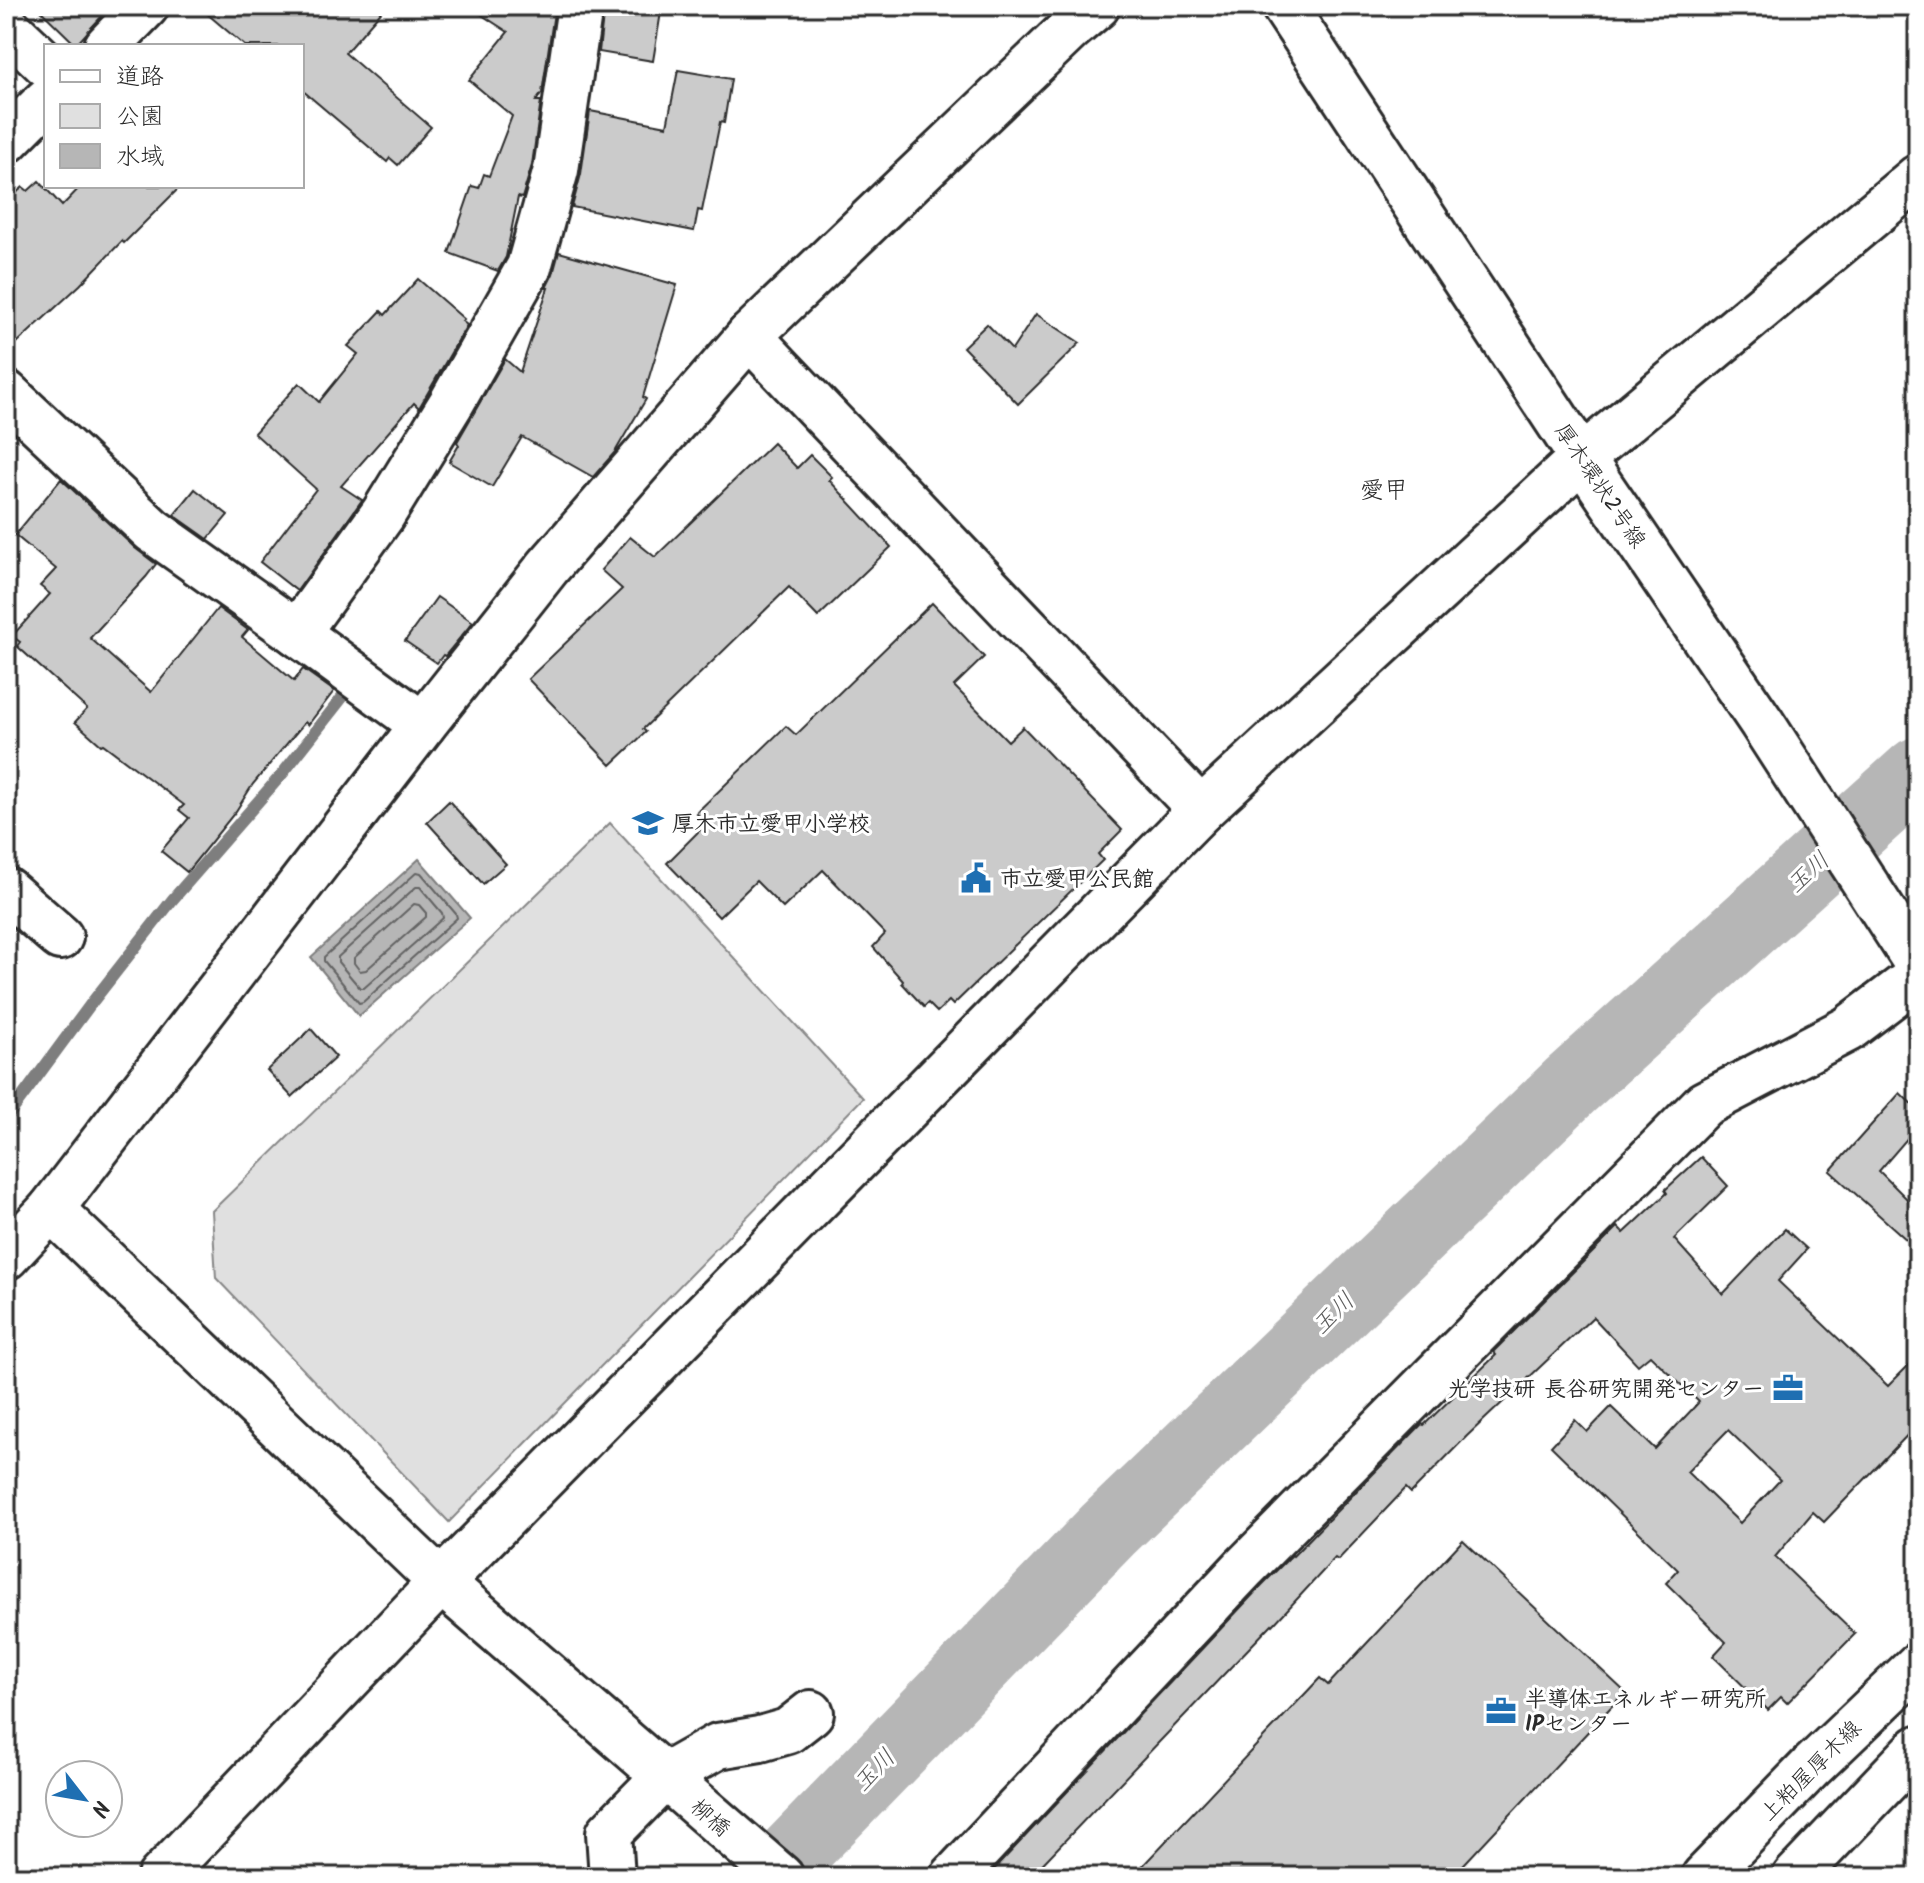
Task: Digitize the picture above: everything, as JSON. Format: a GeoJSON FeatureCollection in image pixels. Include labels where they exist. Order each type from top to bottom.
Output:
{"type":"FeatureCollection","features":[{"type":"Feature","properties":{"kind":"street"},"geometry":{"type":"LineString","coordinates":[[109,44],[146,6]]}},
{"type":"Feature","properties":{"kind":"street"},"geometry":{"type":"LineString","coordinates":[[297,633],[383,514],[452,402],[529,267],[556,170],[580,6]]}},
{"type":"Feature","properties":{"kind":"street","name":"厚木環状2号線"},"geometry":{"type":"LineString","coordinates":[[1284,6],[1582,458],[1762,723],[1916,966]]}},
{"type":"Feature","properties":{"kind":"street"},"geometry":{"type":"LineString","coordinates":[[6,1257],[51,1209],[548,567],[749,336],[1078,12]]}},
{"type":"Feature","properties":{"kind":"street"},"geometry":{"type":"LineString","coordinates":[[6,26],[44,62]]}},
{"type":"Feature","properties":{"kind":"street"},"geometry":{"type":"LineString","coordinates":[[6,141],[44,103]]}},
{"type":"Feature","properties":{"kind":"street"},"geometry":{"type":"LineString","coordinates":[[160,1877],[441,1582],[1201,810],[1582,458],[1918,177]]}},
{"type":"Feature","properties":{"kind":"street"},"geometry":{"type":"LineString","coordinates":[[749,336],[1201,810]]}},
{"type":"Feature","properties":{"kind":"street"},"geometry":{"type":"LineString","coordinates":[[6,393],[152,530],[423,725]]}},
{"type":"Feature","properties":{"kind":"street"},"geometry":{"type":"LineString","coordinates":[[6,890],[60,937]]}},
{"type":"Feature","properties":{"kind":"street"},"geometry":{"type":"LineString","coordinates":[[953,1877],[1244,1568],[1704,1104],[1848,1029],[1916,966]]}},
{"type":"Feature","properties":{"kind":"street","name":"柳橋"},"geometry":{"type":"LineString","coordinates":[[51,1209],[441,1582],[781,1877]]}},
{"type":"Feature","properties":{"kind":"street","name":"上粕屋厚木線"},"geometry":{"type":"LineString","coordinates":[[1704,1877],[1811,1767],[1918,1665]]}},
{"type":"Feature","properties":{"kind":"street"},"geometry":{"type":"LineString","coordinates":[[612,1877],[609,1833],[718,1746],[788,1731],[811,1713]]}},
{"type":"Feature","properties":{"kind":"street"},"geometry":{"type":"LineString","coordinates":[[1795,1877],[1918,1748]]}},
{"type":"Feature","properties":{"kind":"green space"},"geometry":{"type":"Polygon","coordinates":[[[610,823],[863,1098],[449,1522],[216,1278],[212,1211],[610,823]]]}},
{"type":"Feature","properties":{"kind":"water"},"geometry":{"type":"Polygon","coordinates":[[[419,859],[470,918],[359,1016],[311,957],[419,859]]]}},
{"type":"Feature","properties":{"kind":"building"},"geometry":{"type":"Polygon","coordinates":[[[36,6],[111,6],[75,44],[36,6]]]}},
{"type":"Feature","properties":{"kind":"building"},"geometry":{"type":"Polygon","coordinates":[[[198,6],[386,6],[345,53],[431,127],[398,165],[390,158],[387,162],[304,92],[304,44],[243,44],[198,6]]]}},
{"type":"Feature","properties":{"kind":"building"},"geometry":{"type":"Polygon","coordinates":[[[468,6],[555,6],[542,93],[536,101],[541,101],[532,165],[522,198],[518,197],[506,257],[498,271],[449,253],[472,186],[479,188],[484,174],[489,176],[512,116],[469,80],[508,32],[468,6]]]}},
{"type":"Feature","properties":{"kind":"building"},"geometry":{"type":"Polygon","coordinates":[[[604,6],[662,6],[653,61],[599,52],[604,6]]]}},
{"type":"Feature","properties":{"kind":"building"},"geometry":{"type":"Polygon","coordinates":[[[678,70],[731,79],[724,123],[720,122],[702,211],[698,210],[694,231],[572,207],[581,174],[590,111],[667,126],[678,70]]]}},
{"type":"Feature","properties":{"kind":"building"},"geometry":{"type":"Polygon","coordinates":[[[39,181],[62,206],[79,188],[179,188],[6,353],[7,201],[23,187],[28,191],[39,181]]]}},
{"type":"Feature","properties":{"kind":"building"},"geometry":{"type":"Polygon","coordinates":[[[559,252],[677,285],[643,397],[646,399],[615,452],[593,477],[522,437],[492,487],[449,462],[459,445],[457,442],[505,359],[520,372],[559,252]]]}},
{"type":"Feature","properties":{"kind":"building"},"geometry":{"type":"Polygon","coordinates":[[[418,279],[467,325],[419,408],[414,403],[341,486],[362,500],[297,591],[260,562],[316,489],[254,433],[299,383],[319,402],[358,354],[348,346],[381,311],[385,315],[418,279]]]}},
{"type":"Feature","properties":{"kind":"building"},"geometry":{"type":"Polygon","coordinates":[[[1036,314],[1080,343],[1018,404],[963,347],[987,324],[1012,350],[1036,314]]]}},
{"type":"Feature","properties":{"kind":"building"},"geometry":{"type":"Polygon","coordinates":[[[773,443],[797,468],[810,455],[891,547],[818,617],[789,587],[643,729],[646,732],[611,765],[528,679],[622,589],[601,570],[630,537],[655,557],[773,443]]]}},
{"type":"Feature","properties":{"kind":"building"},"geometry":{"type":"Polygon","coordinates":[[[61,479],[156,564],[90,638],[151,692],[218,608],[248,630],[242,637],[294,681],[303,669],[334,691],[308,725],[305,722],[253,784],[236,811],[187,872],[161,851],[189,818],[179,810],[184,805],[101,745],[75,722],[87,709],[17,646],[20,642],[12,636],[50,594],[40,586],[56,569],[15,535],[61,479]]]}},
{"type":"Feature","properties":{"kind":"building"},"geometry":{"type":"Polygon","coordinates":[[[195,489],[228,515],[208,539],[174,515],[195,489]]]}},
{"type":"Feature","properties":{"kind":"building"},"geometry":{"type":"Polygon","coordinates":[[[437,597],[473,622],[437,663],[405,641],[437,597]]]}},
{"type":"Feature","properties":{"kind":"building"},"geometry":{"type":"Polygon","coordinates":[[[932,603],[984,657],[954,686],[1008,741],[1023,727],[1122,830],[1098,854],[1103,860],[953,1005],[949,1001],[937,1012],[928,1003],[924,1007],[873,947],[885,934],[823,870],[783,908],[756,881],[719,917],[667,863],[706,824],[696,813],[786,726],[796,735],[932,603]]]}},
{"type":"Feature","properties":{"kind":"building"},"geometry":{"type":"Polygon","coordinates":[[[449,801],[506,864],[483,884],[427,822],[449,801]]]}},
{"type":"Feature","properties":{"kind":"building"},"geometry":{"type":"Polygon","coordinates":[[[311,1029],[336,1057],[292,1097],[267,1070],[311,1029]]]}},
{"type":"Feature","properties":{"kind":"building"},"geometry":{"type":"Polygon","coordinates":[[[1900,1093],[1918,1110],[1918,1126],[1879,1171],[1918,1210],[1918,1250],[1830,1171],[1900,1093]]]}},
{"type":"Feature","properties":{"kind":"building"},"geometry":{"type":"Polygon","coordinates":[[[1701,1157],[1728,1186],[1674,1239],[1723,1294],[1785,1229],[1807,1249],[1778,1281],[1888,1386],[1918,1356],[1918,1424],[1824,1522],[1813,1512],[1775,1557],[1855,1634],[1787,1703],[1781,1697],[1768,1710],[1713,1656],[1726,1642],[1666,1583],[1678,1570],[1551,1446],[1575,1420],[1587,1432],[1611,1407],[1655,1449],[1699,1402],[1650,1355],[1638,1365],[1593,1317],[1411,1493],[1406,1488],[1338,1560],[1335,1558],[1030,1877],[987,1877],[1262,1585],[1422,1424],[1496,1355],[1493,1352],[1618,1227],[1624,1233],[1667,1193],[1665,1190],[1701,1157]],[[1728,1430],[1687,1472],[1740,1523],[1780,1480],[1728,1430]]]}},
{"type":"Feature","properties":{"kind":"building","name":"半導体エネルギー研究所 IPセンター"},"geometry":{"type":"Polygon","coordinates":[[[1463,1540],[1625,1692],[1452,1877],[1132,1877],[1320,1678],[1328,1685],[1463,1540]]]}},
{"type":"Feature","properties":{"kind":"waterway"},"geometry":{"type":"LineString","coordinates":[[6,1119],[173,899],[283,773],[349,689]]}},
{"type":"Feature","properties":{"kind":"waterway","name":"玉川"},"geometry":{"type":"LineString","coordinates":[[771,1877],[1108,1530],[1570,1086],[1918,772]]}},
{"type":"Feature","properties":{"kind":"place","name":"厚木市立愛甲小学校"},"geometry":{"type":"Point","coordinates":[648,823]}},
{"type":"Feature","properties":{"kind":"place","name":"市立愛甲公民館"},"geometry":{"type":"Point","coordinates":[976,878]}},
{"type":"Feature","properties":{"kind":"place","name":"光学技研 長谷研究開発センター"},"geometry":{"type":"Point","coordinates":[1788,1388]}},
{"type":"Feature","properties":{"kind":"place","name":"半導体エネルギー研究所 IPセンター"},"geometry":{"type":"Point","coordinates":[1501,1711]}},
{"type":"Feature","properties":{"kind":"district","name":"愛甲"},"geometry":{"type":"Point","coordinates":[1384,490]}}]}
